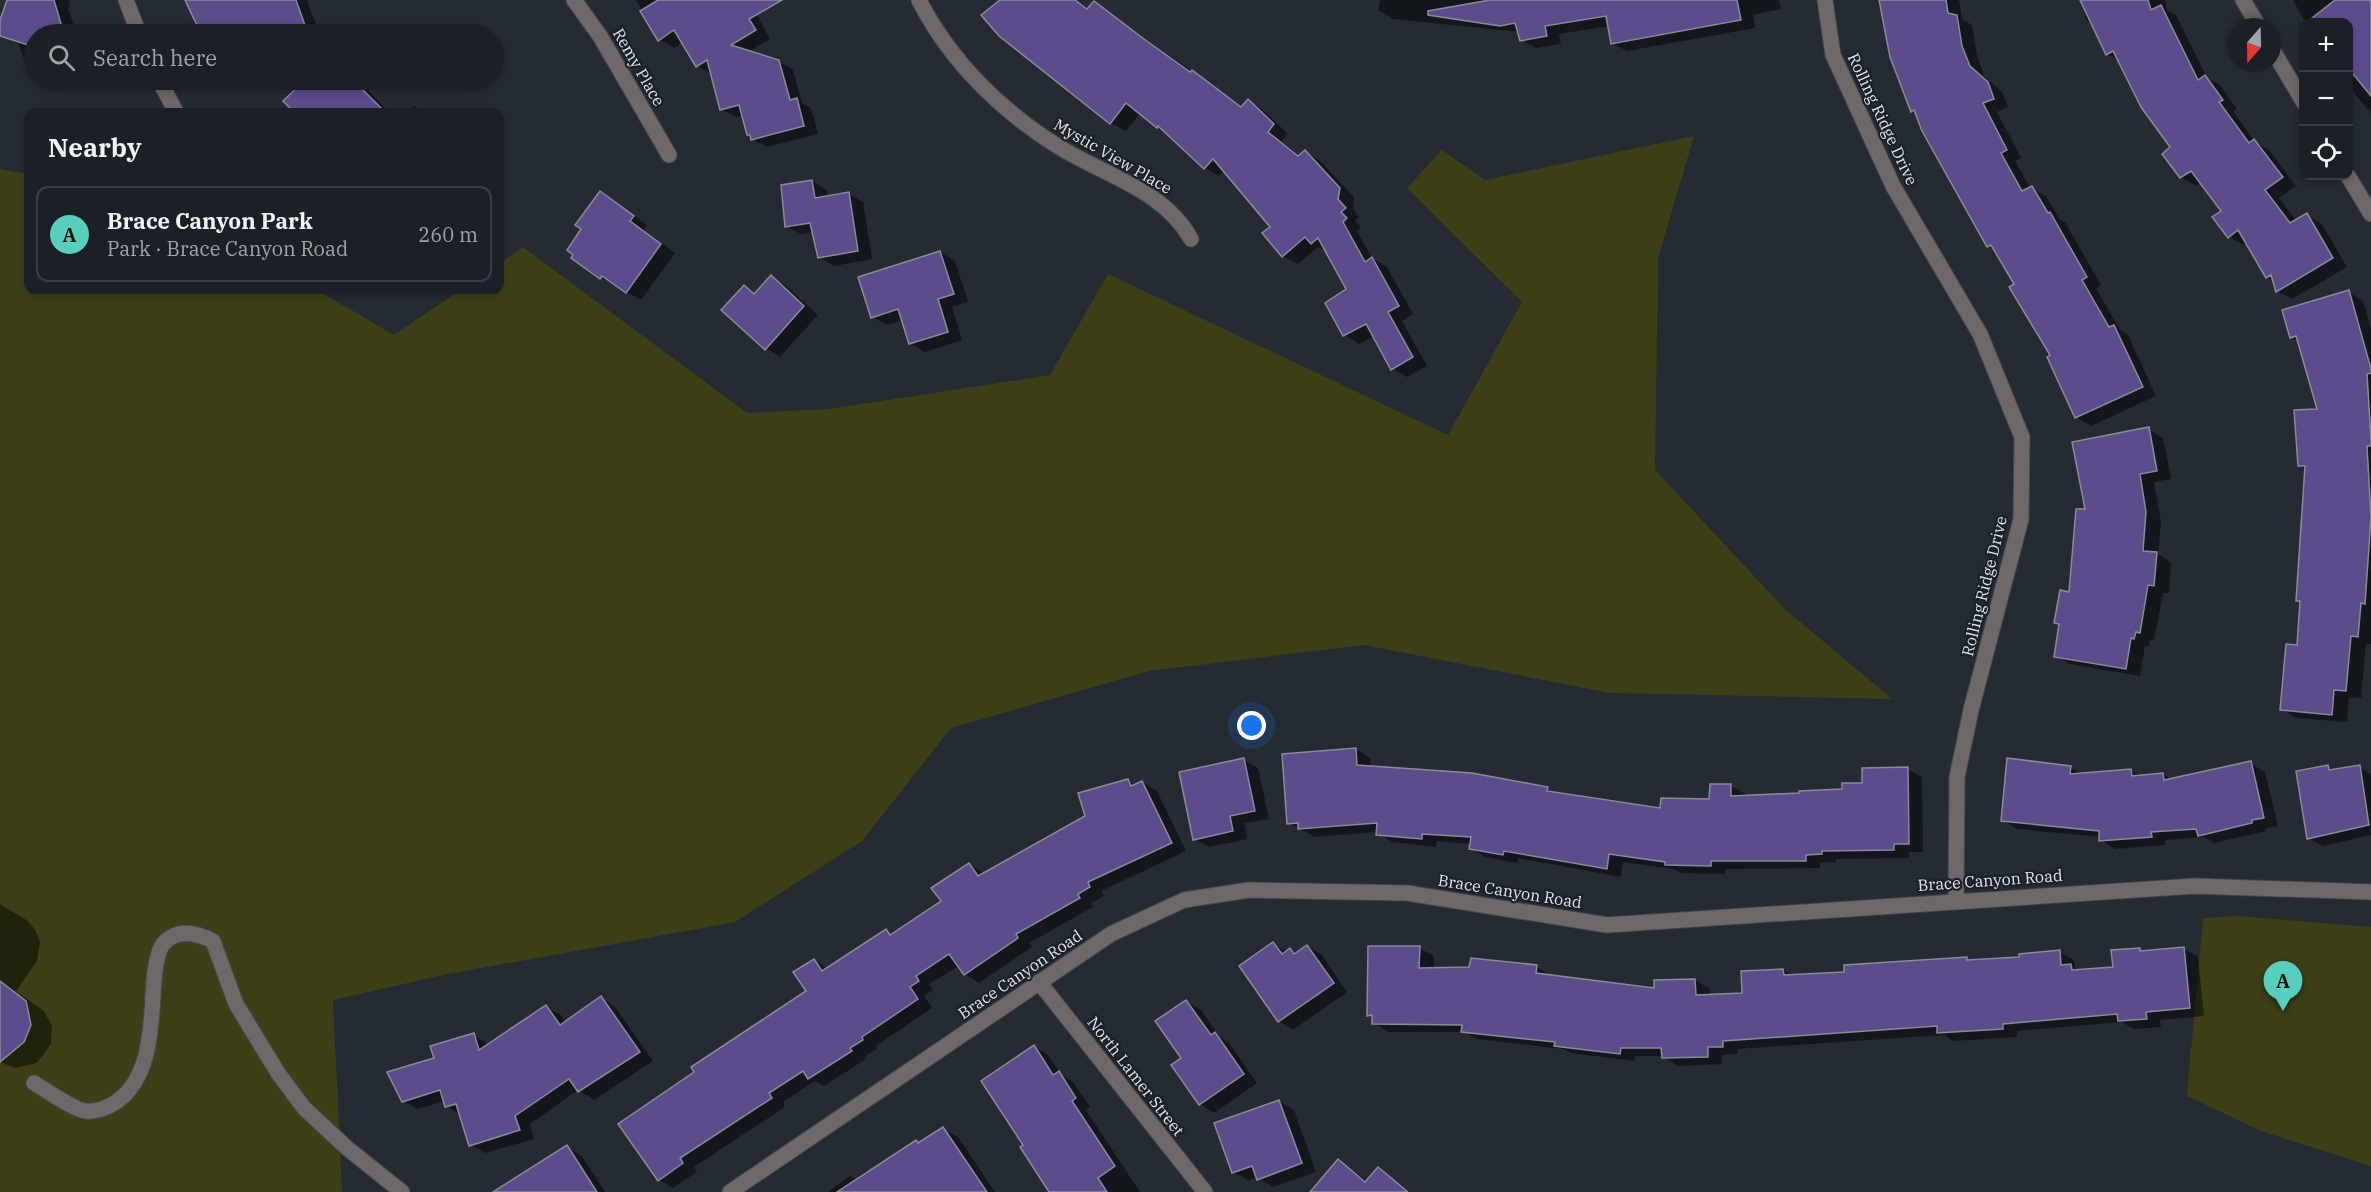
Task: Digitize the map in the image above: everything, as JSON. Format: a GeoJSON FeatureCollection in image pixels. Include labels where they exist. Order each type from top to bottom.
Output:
{"type":"FeatureCollection","features":[{"type":"Feature","properties":{"kind":"street"},"geometry":{"type":"LineString","coordinates":[[126,0],[135,24]]}},
{"type":"Feature","properties":{"kind":"street","name":"Remy Place"},"geometry":{"type":"LineString","coordinates":[[574,0],[600,36],[669,155]]}},
{"type":"Feature","properties":{"kind":"street","name":"Mystic View Place"},"geometry":{"type":"LineString","coordinates":[[919,0],[961,62],[1004,108],[1058,147],[1155,199],[1171,211],[1191,239]]}},
{"type":"Feature","properties":{"kind":"street","name":"Rolling Ridge Drive"},"geometry":{"type":"LineString","coordinates":[[1825,0],[1833,55],[1893,186],[1980,334],[2022,437],[2021,519],[1971,710],[1957,777],[1956,900]]}},
{"type":"Feature","properties":{"kind":"street"},"geometry":{"type":"LineString","coordinates":[[2243,0],[2254,18]]}},
{"type":"Feature","properties":{"kind":"street"},"geometry":{"type":"LineString","coordinates":[[2281,64],[2299,95]]}},
{"type":"Feature","properties":{"kind":"street"},"geometry":{"type":"LineString","coordinates":[[164,90],[174,108]]}},
{"type":"Feature","properties":{"kind":"street"},"geometry":{"type":"LineString","coordinates":[[2350,180],[2371,214]]}},
{"type":"Feature","properties":{"kind":"street","name":"Brace Canyon Road"},"geometry":{"type":"LineString","coordinates":[[730,1192],[1111,934],[1184,900],[1249,890],[1407,893],[1607,925],[1956,900],[2195,886],[2371,891]]}},
{"type":"Feature","properties":{"kind":"street"},"geometry":{"type":"LineString","coordinates":[[34,1083],[85,1111],[106,1109],[127,1095],[142,1069],[150,1028],[155,970],[162,945],[174,936],[195,932],[213,940],[236,1004],[278,1073],[304,1108],[347,1148],[402,1192]]}},
{"type":"Feature","properties":{"kind":"street","name":"North Lamer Street"},"geometry":{"type":"LineString","coordinates":[[1039,982],[1205,1192]]}},
{"type":"Feature","properties":{"kind":"green space"},"geometry":{"type":"Polygon","coordinates":[[[1694,136],[1658,258],[1655,470],[1785,609],[1892,699],[1610,693],[1364,645],[1149,671],[951,728],[862,841],[735,922],[448,974],[333,1000],[342,1192],[0,1192],[0,169],[24,173],[24,294],[324,294],[394,335],[454,294],[504,294],[504,260],[523,247],[747,413],[829,409],[1050,375],[1108,274],[1448,435],[1522,302],[1407,188],[1442,150],[1485,180],[1694,136]]]}},
{"type":"Feature","properties":{"kind":"green space"},"geometry":{"type":"Polygon","coordinates":[[[2238,916],[2371,927],[2371,1166],[2261,1131],[2187,1096],[2203,918],[2238,916]]]}},
{"type":"Feature","properties":{"kind":"building"},"geometry":{"type":"Polygon","coordinates":[[[7,0],[54,0],[61,24],[24,24],[24,44],[0,36],[0,20],[7,0]]]}},
{"type":"Feature","properties":{"kind":"building"},"geometry":{"type":"Polygon","coordinates":[[[185,0],[296,0],[304,24],[196,24],[185,0]]]}},
{"type":"Feature","properties":{"kind":"building"},"geometry":{"type":"Polygon","coordinates":[[[658,0],[782,0],[749,19],[756,30],[731,45],[779,60],[790,100],[797,98],[804,126],[751,140],[750,135],[747,135],[739,105],[720,110],[707,60],[696,67],[674,30],[658,41],[640,11],[658,0]]]}},
{"type":"Feature","properties":{"kind":"building"},"geometry":{"type":"Polygon","coordinates":[[[1000,0],[1075,0],[1087,9],[1094,1],[1241,107],[1248,99],[1274,124],[1268,132],[1298,156],[1305,150],[1340,188],[1338,199],[1346,208],[1341,212],[1347,218],[1343,222],[1365,262],[1372,257],[1399,306],[1388,312],[1413,357],[1391,370],[1366,324],[1343,336],[1325,303],[1346,289],[1318,238],[1311,244],[1305,237],[1282,257],[1262,233],[1270,227],[1213,159],[1204,169],[1158,126],[1157,128],[1126,103],[1110,124],[999,36],[981,15],[1000,0]]]}},
{"type":"Feature","properties":{"kind":"building"},"geometry":{"type":"Polygon","coordinates":[[[1490,0],[1737,0],[1741,20],[1611,44],[1606,16],[1545,26],[1547,36],[1520,41],[1515,23],[1500,26],[1428,15],[1428,11],[1490,0]]]}},
{"type":"Feature","properties":{"kind":"building"},"geometry":{"type":"Polygon","coordinates":[[[1879,0],[1946,0],[1948,13],[1957,15],[1962,46],[1970,66],[1988,82],[1994,99],[1983,103],[2007,150],[2001,153],[2022,191],[2032,186],[2048,213],[2050,212],[2087,277],[2082,280],[2109,327],[2114,325],[2143,387],[2075,418],[2047,357],[2050,355],[2009,287],[2014,284],[1991,245],[1987,247],[1922,131],[1914,110],[1911,112],[1890,57],[1879,0]]]}},
{"type":"Feature","properties":{"kind":"building"},"geometry":{"type":"Polygon","coordinates":[[[2080,0],[2148,0],[2151,10],[2161,5],[2198,80],[2205,75],[2223,100],[2219,102],[2249,143],[2254,139],[2283,177],[2265,190],[2290,223],[2307,213],[2333,258],[2276,292],[2271,275],[2266,278],[2238,230],[2228,238],[2212,217],[2221,211],[2191,171],[2180,178],[2162,154],[2170,147],[2141,107],[2113,51],[2106,55],[2080,0]]]}},
{"type":"Feature","properties":{"kind":"building"},"geometry":{"type":"Polygon","coordinates":[[[2335,0],[2371,0],[2371,96],[2353,74],[2353,18],[2312,18],[2335,0]]]}},
{"type":"Feature","properties":{"kind":"building"},"geometry":{"type":"Polygon","coordinates":[[[295,90],[363,90],[381,108],[290,108],[283,101],[295,90]]]}},
{"type":"Feature","properties":{"kind":"building"},"geometry":{"type":"Polygon","coordinates":[[[812,180],[815,198],[849,192],[858,251],[818,258],[810,223],[785,227],[781,185],[812,180]]]}},
{"type":"Feature","properties":{"kind":"building"},"geometry":{"type":"Polygon","coordinates":[[[600,191],[634,216],[630,221],[661,244],[626,293],[602,276],[600,279],[571,258],[573,255],[567,250],[581,229],[575,225],[600,191]]]}},
{"type":"Feature","properties":{"kind":"building"},"geometry":{"type":"Polygon","coordinates":[[[940,251],[954,294],[938,299],[948,332],[909,344],[898,309],[871,318],[858,277],[940,251]]]}},
{"type":"Feature","properties":{"kind":"building"},"geometry":{"type":"Polygon","coordinates":[[[771,275],[804,306],[765,350],[721,310],[744,285],[754,294],[771,275]]]}},
{"type":"Feature","properties":{"kind":"building"},"geometry":{"type":"Polygon","coordinates":[[[2349,290],[2371,369],[2371,373],[2367,374],[2371,439],[2371,446],[2367,446],[2371,517],[2365,604],[2361,603],[2358,637],[2351,636],[2346,691],[2334,690],[2332,715],[2280,710],[2286,644],[2297,645],[2300,601],[2296,601],[2305,466],[2298,466],[2294,410],[2317,409],[2296,336],[2290,338],[2282,310],[2349,290]]]}},
{"type":"Feature","properties":{"kind":"building"},"geometry":{"type":"Polygon","coordinates":[[[2149,427],[2157,471],[2140,474],[2146,512],[2143,551],[2157,552],[2154,586],[2148,585],[2140,633],[2136,632],[2134,639],[2131,638],[2126,669],[2054,657],[2059,624],[2054,623],[2060,590],[2069,592],[2076,509],[2085,509],[2072,442],[2149,427]]]}},
{"type":"Feature","properties":{"kind":"building"},"geometry":{"type":"Polygon","coordinates":[[[1356,748],[1357,765],[1472,773],[1548,787],[1547,791],[1660,808],[1661,798],[1709,799],[1710,784],[1731,784],[1731,796],[1799,793],[1799,791],[1842,789],[1842,783],[1862,783],[1862,768],[1908,767],[1909,844],[1894,844],[1894,850],[1822,851],[1822,854],[1806,855],[1806,861],[1711,861],[1711,866],[1665,865],[1665,862],[1609,854],[1607,869],[1504,851],[1503,855],[1469,849],[1471,837],[1422,834],[1422,839],[1376,835],[1377,823],[1298,829],[1298,823],[1287,824],[1282,754],[1356,748]]]}},
{"type":"Feature","properties":{"kind":"building"},"geometry":{"type":"Polygon","coordinates":[[[1244,758],[1255,811],[1230,816],[1233,831],[1193,840],[1179,772],[1244,758]]]}},
{"type":"Feature","properties":{"kind":"building"},"geometry":{"type":"Polygon","coordinates":[[[2007,758],[2071,766],[2070,774],[2131,769],[2132,776],[2163,773],[2164,780],[2251,761],[2264,818],[2198,836],[2196,829],[2151,832],[2152,837],[2099,841],[2099,831],[2001,821],[2007,758]]]}},
{"type":"Feature","properties":{"kind":"building"},"geometry":{"type":"Polygon","coordinates":[[[2328,765],[2329,770],[2360,765],[2369,825],[2307,839],[2296,771],[2328,765]]]}},
{"type":"Feature","properties":{"kind":"building"},"geometry":{"type":"Polygon","coordinates":[[[1128,779],[1131,786],[1142,781],[1172,843],[1088,882],[1090,887],[1078,894],[1080,898],[1016,934],[1018,938],[964,975],[949,954],[916,976],[919,981],[910,987],[918,999],[862,1037],[863,1040],[850,1048],[852,1051],[808,1079],[803,1071],[769,1093],[772,1098],[680,1158],[683,1163],[658,1181],[618,1124],[694,1072],[691,1067],[806,991],[793,972],[814,959],[822,971],[886,929],[890,935],[941,901],[931,888],[969,863],[978,876],[1085,816],[1078,793],[1128,779]]]}},
{"type":"Feature","properties":{"kind":"building"},"geometry":{"type":"Polygon","coordinates":[[[1273,942],[1282,954],[1290,948],[1294,954],[1307,945],[1334,983],[1278,1022],[1239,966],[1273,942]]]}},
{"type":"Feature","properties":{"kind":"building"},"geometry":{"type":"Polygon","coordinates":[[[1368,946],[1420,946],[1419,968],[1469,967],[1471,958],[1537,965],[1536,973],[1654,988],[1654,980],[1695,979],[1696,995],[1742,993],[1741,971],[1783,969],[1784,975],[1844,972],[1844,965],[1967,957],[1967,960],[2019,957],[2019,954],[2060,950],[2061,965],[2071,964],[2072,970],[2113,967],[2111,950],[2140,948],[2140,951],[2184,947],[2190,1008],[2146,1012],[2147,1019],[2118,1021],[2117,1014],[2003,1024],[2003,1029],[1937,1033],[1937,1026],[1723,1041],[1723,1047],[1708,1047],[1708,1057],[1662,1058],[1661,1048],[1621,1048],[1620,1054],[1554,1046],[1555,1042],[1461,1032],[1462,1025],[1372,1024],[1372,1015],[1367,1016],[1368,946]]]}},
{"type":"Feature","properties":{"kind":"building"},"geometry":{"type":"Polygon","coordinates":[[[0,981],[26,1001],[31,1025],[24,1042],[0,1062],[0,981]]]}},
{"type":"Feature","properties":{"kind":"building"},"geometry":{"type":"Polygon","coordinates":[[[601,996],[640,1052],[578,1092],[569,1079],[515,1116],[520,1130],[469,1146],[456,1104],[445,1107],[440,1090],[402,1102],[387,1072],[434,1058],[430,1046],[474,1033],[479,1050],[546,1005],[560,1025],[601,996]]]}},
{"type":"Feature","properties":{"kind":"building"},"geometry":{"type":"Polygon","coordinates":[[[1186,1000],[1211,1035],[1215,1032],[1244,1074],[1199,1105],[1171,1065],[1181,1058],[1155,1021],[1186,1000]]]}},
{"type":"Feature","properties":{"kind":"building"},"geometry":{"type":"Polygon","coordinates":[[[1034,1045],[1053,1075],[1059,1071],[1076,1098],[1072,1101],[1115,1166],[1098,1178],[1107,1192],[1049,1192],[1020,1147],[1023,1145],[981,1081],[1034,1045]]]}},
{"type":"Feature","properties":{"kind":"building"},"geometry":{"type":"Polygon","coordinates":[[[1279,1100],[1302,1163],[1257,1180],[1252,1166],[1232,1173],[1214,1123],[1279,1100]]]}},
{"type":"Feature","properties":{"kind":"building"},"geometry":{"type":"Polygon","coordinates":[[[943,1127],[987,1192],[837,1192],[916,1140],[918,1143],[943,1127]]]}},
{"type":"Feature","properties":{"kind":"building"},"geometry":{"type":"Polygon","coordinates":[[[567,1145],[597,1192],[493,1192],[567,1145]]]}},
{"type":"Feature","properties":{"kind":"building"},"geometry":{"type":"Polygon","coordinates":[[[1338,1159],[1365,1182],[1378,1167],[1408,1192],[1310,1192],[1338,1159]]]}},
{"type":"Feature","properties":{"kind":"place","name":"Brace Canyon Park"},"geometry":{"type":"Point","coordinates":[2283,1011]}}]}
